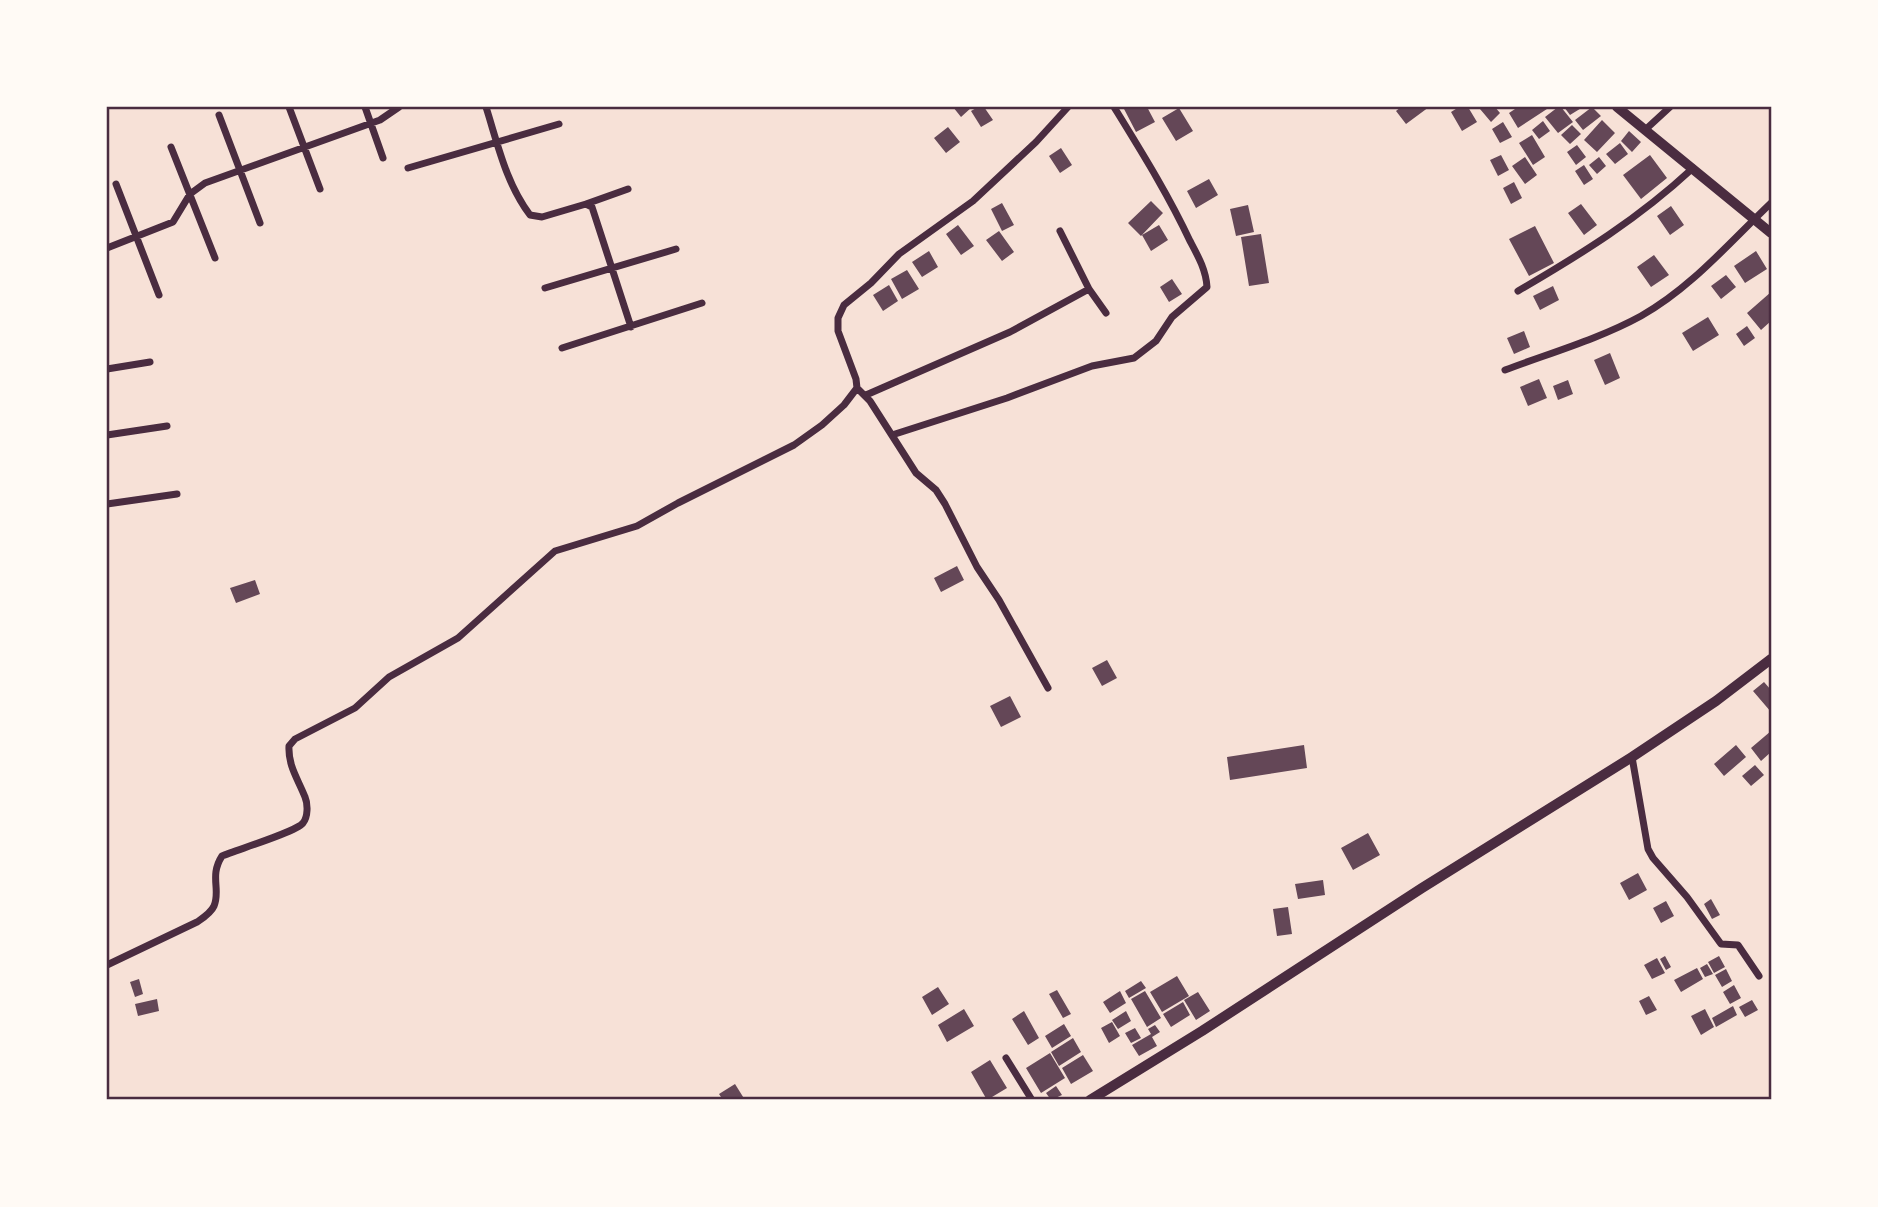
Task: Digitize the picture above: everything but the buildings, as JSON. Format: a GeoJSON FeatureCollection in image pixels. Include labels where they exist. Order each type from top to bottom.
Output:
{"type":"FeatureCollection","features":[{"type":"Feature","properties":{"kind":"street"},"geometry":{"type":"LineString","coordinates":[[289,107],[320,189]]}},
{"type":"Feature","properties":{"kind":"street"},"geometry":{"type":"LineString","coordinates":[[365,107],[383,158]]}},
{"type":"Feature","properties":{"kind":"street"},"geometry":{"type":"LineString","coordinates":[[107,248],[173,222],[190,194],[205,183],[371,123],[399,107]]}},
{"type":"Feature","properties":{"kind":"street"},"geometry":{"type":"LineString","coordinates":[[486,107],[508,178],[530,215],[541,217],[628,189]]}},
{"type":"Feature","properties":{"kind":"street"},"geometry":{"type":"LineString","coordinates":[[1048,688],[999,600],[977,567],[945,504],[936,490],[916,473],[866,395],[857,388],[838,331],[838,318],[844,304],[871,283],[899,254],[973,201],[1037,142],[1068,107]]}},
{"type":"Feature","properties":{"kind":"street"},"geometry":{"type":"LineString","coordinates":[[892,435],[1007,398],[1091,366],[1134,358],[1156,341],[1172,317],[1206,287],[1202,265],[1174,206],[1114,107]]}},
{"type":"Feature","properties":{"kind":"street"},"geometry":{"type":"LineString","coordinates":[[1617,107],[1771,233]]}},
{"type":"Feature","properties":{"kind":"street"},"geometry":{"type":"LineString","coordinates":[[1645,130],[1670,107]]}},
{"type":"Feature","properties":{"kind":"street"},"geometry":{"type":"LineString","coordinates":[[219,115],[260,223]]}},
{"type":"Feature","properties":{"kind":"street"},"geometry":{"type":"LineString","coordinates":[[408,168],[559,124]]}},
{"type":"Feature","properties":{"kind":"street"},"geometry":{"type":"LineString","coordinates":[[171,147],[215,258]]}},
{"type":"Feature","properties":{"kind":"street"},"geometry":{"type":"LineString","coordinates":[[1518,292],[1585,252],[1641,214],[1693,168]]}},
{"type":"Feature","properties":{"kind":"street"},"geometry":{"type":"LineString","coordinates":[[116,184],[159,295]]}},
{"type":"Feature","properties":{"kind":"street"},"geometry":{"type":"LineString","coordinates":[[1505,370],[1642,316],[1683,288],[1771,203]]}},
{"type":"Feature","properties":{"kind":"street"},"geometry":{"type":"LineString","coordinates":[[586,204],[594,211],[631,327]]}},
{"type":"Feature","properties":{"kind":"street"},"geometry":{"type":"LineString","coordinates":[[1060,231],[1089,289],[1106,313]]}},
{"type":"Feature","properties":{"kind":"street"},"geometry":{"type":"LineString","coordinates":[[545,288],[676,249]]}},
{"type":"Feature","properties":{"kind":"street"},"geometry":{"type":"LineString","coordinates":[[866,395],[1010,332],[1089,289]]}},
{"type":"Feature","properties":{"kind":"street"},"geometry":{"type":"LineString","coordinates":[[562,348],[702,303]]}},
{"type":"Feature","properties":{"kind":"street"},"geometry":{"type":"LineString","coordinates":[[107,369],[150,362]]}},
{"type":"Feature","properties":{"kind":"street"},"geometry":{"type":"LineString","coordinates":[[107,965],[197,922],[210,912],[215,903],[216,865],[222,856],[292,831],[303,823],[307,812],[306,800],[288,758],[289,746],[295,739],[355,708],[389,677],[458,638],[555,551],[636,527],[794,445],[822,425],[857,388]]}},
{"type":"Feature","properties":{"kind":"street"},"geometry":{"type":"LineString","coordinates":[[107,435],[167,426]]}},
{"type":"Feature","properties":{"kind":"street"},"geometry":{"type":"LineString","coordinates":[[107,504],[177,494]]}},
{"type":"Feature","properties":{"kind":"street"},"geometry":{"type":"LineString","coordinates":[[1090,1100],[1632,757],[1716,701],[1771,659]]}},
{"type":"Feature","properties":{"kind":"street"},"geometry":{"type":"LineString","coordinates":[[1632,757],[1646,838],[1653,859],[1687,897],[1721,944],[1738,945],[1759,976]]}},
{"type":"Feature","properties":{"kind":"street"},"geometry":{"type":"LineString","coordinates":[[1006,1058],[1032,1100]]}}]}
